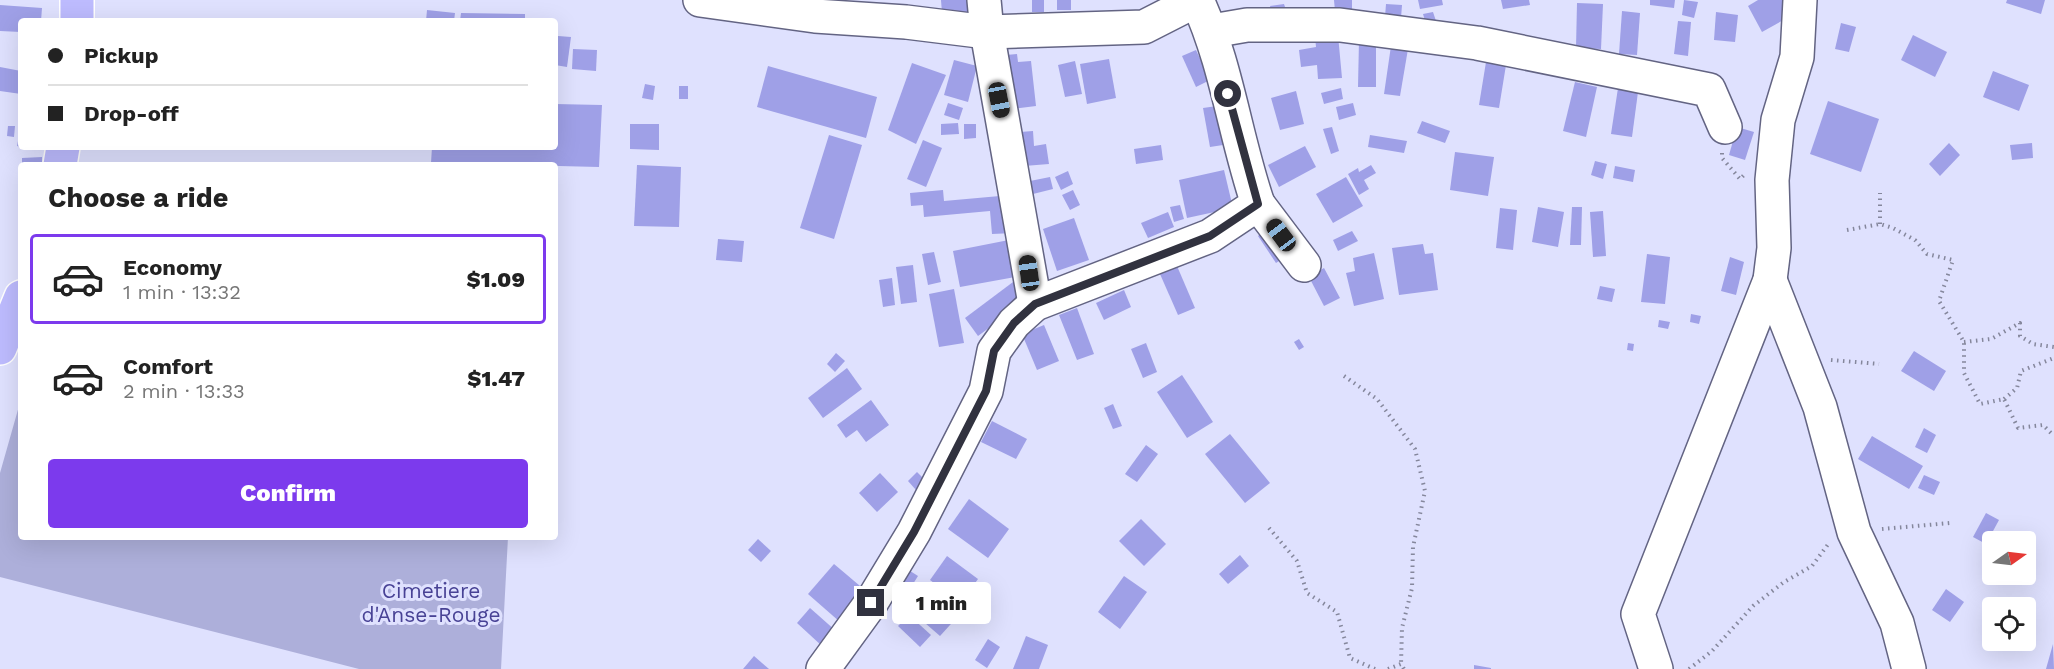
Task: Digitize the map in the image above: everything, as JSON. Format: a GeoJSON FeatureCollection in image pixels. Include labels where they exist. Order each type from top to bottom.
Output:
{"type":"FeatureCollection","features":[{"type":"Feature","properties":{"kind":"main road"},"geometry":{"type":"LineString","coordinates":[[77,0],[77,18]]}},
{"type":"Feature","properties":{"kind":"main road"},"geometry":{"type":"LineString","coordinates":[[0,348],[18,304]]}},
{"type":"Feature","properties":{"kind":"street"},"geometry":{"type":"LineString","coordinates":[[700,0],[815,16],[906,22],[987,32],[1144,27],[1197,0],[1212,31],[1246,168],[1258,204],[1304,265]]}},
{"type":"Feature","properties":{"kind":"street"},"geometry":{"type":"LineString","coordinates":[[984,0],[987,32],[1035,304]]}},
{"type":"Feature","properties":{"kind":"street"},"geometry":{"type":"LineString","coordinates":[[1656,669],[1638,614],[1770,280],[1774,248],[1772,180],[1778,120],[1797,57],[1800,0]]}},
{"type":"Feature","properties":{"kind":"street"},"geometry":{"type":"LineString","coordinates":[[1212,31],[1247,25],[1340,25],[1476,43],[1709,90],[1725,127]]}},
{"type":"Feature","properties":{"kind":"street"},"geometry":{"type":"LineString","coordinates":[[823,669],[871,603],[914,532],[986,391],[994,351],[1014,323],[1035,304],[1210,236],[1258,204]]}},
{"type":"Feature","properties":{"kind":"street"},"geometry":{"type":"LineString","coordinates":[[1770,280],[1820,407],[1854,532],[1897,623],[1909,669]]}},
{"type":"Feature","properties":{"kind":"path"},"geometry":{"type":"LineString","coordinates":[[1725,127],[1722,158],[1740,178],[1775,151]]}},
{"type":"Feature","properties":{"kind":"path"},"geometry":{"type":"LineString","coordinates":[[1880,193],[1880,224]]}},
{"type":"Feature","properties":{"kind":"path"},"geometry":{"type":"LineString","coordinates":[[1847,230],[1880,224],[1915,240],[1927,254],[1953,261],[1939,301],[1964,342],[1964,373],[1980,404],[2004,399],[2017,388],[2021,371],[2054,358]]}},
{"type":"Feature","properties":{"kind":"path"},"geometry":{"type":"LineString","coordinates":[[1964,342],[1991,339],[2020,323],[2020,336],[2033,344],[2054,347]]}},
{"type":"Feature","properties":{"kind":"path"},"geometry":{"type":"LineString","coordinates":[[1801,357],[1879,364]]}},
{"type":"Feature","properties":{"kind":"path"},"geometry":{"type":"LineString","coordinates":[[1344,376],[1377,399],[1415,449],[1425,491],[1413,547],[1412,588],[1402,628],[1402,667],[1388,669]]}},
{"type":"Feature","properties":{"kind":"path"},"geometry":{"type":"LineString","coordinates":[[2004,399],[2018,428],[2043,424],[2054,436]]}},
{"type":"Feature","properties":{"kind":"path"},"geometry":{"type":"LineString","coordinates":[[1689,669],[1712,651],[1753,606],[1785,582],[1812,566],[1829,542],[1854,532],[1950,523]]}},
{"type":"Feature","properties":{"kind":"path"},"geometry":{"type":"LineString","coordinates":[[1269,528],[1297,561],[1307,593],[1337,612],[1350,658],[1375,669]]}},
{"type":"Feature","properties":{"kind":"green space","name":"Cimetiere d'Anse-Rouge"},"geometry":{"type":"Polygon","coordinates":[[[18,410],[18,540],[508,540],[501,669],[359,669],[0,577],[0,473],[18,410]]]}},
{"type":"Feature","properties":{"kind":"building"},"geometry":{"type":"Polygon","coordinates":[[[941,0],[979,0],[980,15],[942,13],[941,0]]]}},
{"type":"Feature","properties":{"kind":"building"},"geometry":{"type":"Polygon","coordinates":[[[1032,0],[1044,0],[1044,12],[1032,12],[1032,0]]]}},
{"type":"Feature","properties":{"kind":"building"},"geometry":{"type":"Polygon","coordinates":[[[1057,0],[1071,0],[1071,10],[1057,10],[1057,0]]]}},
{"type":"Feature","properties":{"kind":"building"},"geometry":{"type":"Polygon","coordinates":[[[1334,0],[1352,0],[1352,10],[1335,11],[1334,0]]]}},
{"type":"Feature","properties":{"kind":"building"},"geometry":{"type":"Polygon","coordinates":[[[1418,0],[1442,0],[1443,5],[1420,9],[1418,0]]]}},
{"type":"Feature","properties":{"kind":"building"},"geometry":{"type":"Polygon","coordinates":[[[1501,0],[1529,0],[1530,5],[1503,9],[1501,0]]]}},
{"type":"Feature","properties":{"kind":"building"},"geometry":{"type":"Polygon","coordinates":[[[1650,0],[1675,0],[1674,8],[1650,5],[1650,0]]]}},
{"type":"Feature","properties":{"kind":"building"},"geometry":{"type":"Polygon","coordinates":[[[1684,0],[1698,2],[1694,18],[1682,15],[1684,0]]]}},
{"type":"Feature","properties":{"kind":"building"},"geometry":{"type":"Polygon","coordinates":[[[1758,0],[1786,0],[1794,14],[1762,32],[1748,6],[1758,0]]]}},
{"type":"Feature","properties":{"kind":"building"},"geometry":{"type":"Polygon","coordinates":[[[2007,0],[2045,0],[2041,14],[2006,3],[2007,0]]]}},
{"type":"Feature","properties":{"kind":"building"},"geometry":{"type":"Polygon","coordinates":[[[1577,3],[1603,4],[1601,49],[1576,48],[1577,3]]]}},
{"type":"Feature","properties":{"kind":"building"},"geometry":{"type":"Polygon","coordinates":[[[1284,4],[1286,10],[1272,13],[1270,6],[1284,4]]]}},
{"type":"Feature","properties":{"kind":"building"},"geometry":{"type":"Polygon","coordinates":[[[1386,4],[1402,5],[1401,18],[1385,17],[1386,4]]]}},
{"type":"Feature","properties":{"kind":"building"},"geometry":{"type":"Polygon","coordinates":[[[0,5],[42,8],[41,18],[18,18],[18,32],[0,31],[0,5]]]}},
{"type":"Feature","properties":{"kind":"building"},"geometry":{"type":"Polygon","coordinates":[[[427,10],[455,13],[454,18],[426,18],[427,10]]]}},
{"type":"Feature","properties":{"kind":"building"},"geometry":{"type":"Polygon","coordinates":[[[1622,11],[1640,13],[1637,55],[1619,54],[1622,11]]]}},
{"type":"Feature","properties":{"kind":"building"},"geometry":{"type":"Polygon","coordinates":[[[1433,12],[1436,21],[1426,24],[1423,14],[1433,12]]]}},
{"type":"Feature","properties":{"kind":"building"},"geometry":{"type":"Polygon","coordinates":[[[1716,12],[1738,15],[1735,42],[1714,40],[1716,12]]]}},
{"type":"Feature","properties":{"kind":"building"},"geometry":{"type":"Polygon","coordinates":[[[461,13],[525,14],[525,18],[460,18],[461,13]]]}},
{"type":"Feature","properties":{"kind":"building"},"geometry":{"type":"Polygon","coordinates":[[[1678,21],[1691,22],[1688,56],[1674,54],[1678,21]]]}},
{"type":"Feature","properties":{"kind":"building"},"geometry":{"type":"Polygon","coordinates":[[[1841,23],[1856,27],[1849,52],[1835,49],[1841,23]]]}},
{"type":"Feature","properties":{"kind":"building"},"geometry":{"type":"Polygon","coordinates":[[[1338,35],[1342,78],[1318,79],[1317,65],[1301,67],[1299,50],[1316,47],[1315,36],[1338,35]]]}},
{"type":"Feature","properties":{"kind":"building"},"geometry":{"type":"Polygon","coordinates":[[[1913,35],[1947,52],[1935,77],[1901,60],[1913,35]]]}},
{"type":"Feature","properties":{"kind":"building"},"geometry":{"type":"Polygon","coordinates":[[[558,36],[571,37],[567,67],[558,66],[558,36]]]}},
{"type":"Feature","properties":{"kind":"building"},"geometry":{"type":"Polygon","coordinates":[[[1359,40],[1376,41],[1376,87],[1358,87],[1359,40]]]}},
{"type":"Feature","properties":{"kind":"building"},"geometry":{"type":"Polygon","coordinates":[[[1391,46],[1408,49],[1400,96],[1384,94],[1391,46]]]}},
{"type":"Feature","properties":{"kind":"building"},"geometry":{"type":"Polygon","coordinates":[[[573,49],[597,50],[596,71],[572,69],[573,49]]]}},
{"type":"Feature","properties":{"kind":"building"},"geometry":{"type":"Polygon","coordinates":[[[1196,50],[1210,80],[1196,87],[1182,56],[1196,50]]]}},
{"type":"Feature","properties":{"kind":"building"},"geometry":{"type":"Polygon","coordinates":[[[1017,54],[1018,62],[1031,61],[1036,106],[1011,109],[1006,55],[1017,54]]]}},
{"type":"Feature","properties":{"kind":"building"},"geometry":{"type":"Polygon","coordinates":[[[1109,59],[1116,98],[1087,104],[1080,64],[1109,59]]]}},
{"type":"Feature","properties":{"kind":"building"},"geometry":{"type":"Polygon","coordinates":[[[954,60],[977,66],[968,102],[944,95],[954,60]]]}},
{"type":"Feature","properties":{"kind":"building"},"geometry":{"type":"Polygon","coordinates":[[[1075,61],[1082,94],[1065,97],[1058,65],[1075,61]]]}},
{"type":"Feature","properties":{"kind":"building"},"geometry":{"type":"Polygon","coordinates":[[[1486,62],[1506,65],[1499,108],[1479,105],[1486,62]]]}},
{"type":"Feature","properties":{"kind":"building"},"geometry":{"type":"Polygon","coordinates":[[[912,63],[946,75],[916,144],[888,130],[912,63]]]}},
{"type":"Feature","properties":{"kind":"building"},"geometry":{"type":"Polygon","coordinates":[[[768,66],[877,97],[866,138],[757,107],[768,66]]]}},
{"type":"Feature","properties":{"kind":"building"},"geometry":{"type":"Polygon","coordinates":[[[0,67],[18,70],[18,94],[0,91],[0,67]]]}},
{"type":"Feature","properties":{"kind":"building"},"geometry":{"type":"Polygon","coordinates":[[[1993,71],[2029,85],[2019,111],[1983,97],[1993,71]]]}},
{"type":"Feature","properties":{"kind":"building"},"geometry":{"type":"Polygon","coordinates":[[[1575,82],[1597,87],[1586,137],[1563,131],[1575,82]]]}},
{"type":"Feature","properties":{"kind":"building"},"geometry":{"type":"Polygon","coordinates":[[[645,84],[655,86],[653,100],[642,98],[645,84]]]}},
{"type":"Feature","properties":{"kind":"building"},"geometry":{"type":"Polygon","coordinates":[[[679,86],[688,86],[688,99],[679,99],[679,86]]]}},
{"type":"Feature","properties":{"kind":"building"},"geometry":{"type":"Polygon","coordinates":[[[1341,88],[1343,99],[1324,104],[1321,93],[1341,88]]]}},
{"type":"Feature","properties":{"kind":"building"},"geometry":{"type":"Polygon","coordinates":[[[1618,88],[1638,92],[1632,137],[1611,134],[1618,88]]]}},
{"type":"Feature","properties":{"kind":"building"},"geometry":{"type":"Polygon","coordinates":[[[1296,91],[1304,124],[1280,130],[1271,98],[1296,91]]]}},
{"type":"Feature","properties":{"kind":"building"},"geometry":{"type":"Polygon","coordinates":[[[1828,101],[1879,119],[1861,172],[1810,154],[1828,101]]]}},
{"type":"Feature","properties":{"kind":"building"},"geometry":{"type":"Polygon","coordinates":[[[948,103],[963,108],[959,120],[944,115],[948,103]]]}},
{"type":"Feature","properties":{"kind":"building"},"geometry":{"type":"Polygon","coordinates":[[[1353,103],[1356,115],[1339,120],[1336,107],[1353,103]]]}},
{"type":"Feature","properties":{"kind":"building"},"geometry":{"type":"Polygon","coordinates":[[[558,104],[602,105],[599,167],[558,166],[558,162],[431,162],[432,150],[558,150],[558,104]]]}},
{"type":"Feature","properties":{"kind":"building"},"geometry":{"type":"Polygon","coordinates":[[[1217,106],[1223,145],[1210,147],[1203,108],[1217,106]]]}},
{"type":"Feature","properties":{"kind":"building"},"geometry":{"type":"Polygon","coordinates":[[[1422,121],[1450,131],[1445,143],[1417,133],[1422,121]]]}},
{"type":"Feature","properties":{"kind":"building"},"geometry":{"type":"Polygon","coordinates":[[[958,123],[959,134],[941,135],[941,124],[958,123]]]}},
{"type":"Feature","properties":{"kind":"building"},"geometry":{"type":"Polygon","coordinates":[[[630,124],[659,124],[659,150],[630,149],[630,124]]]}},
{"type":"Feature","properties":{"kind":"building"},"geometry":{"type":"Polygon","coordinates":[[[964,124],[976,124],[976,138],[964,139],[964,124]]]}},
{"type":"Feature","properties":{"kind":"building"},"geometry":{"type":"Polygon","coordinates":[[[8,126],[15,126],[14,137],[7,136],[8,126]]]}},
{"type":"Feature","properties":{"kind":"building"},"geometry":{"type":"Polygon","coordinates":[[[1332,127],[1339,151],[1331,154],[1323,129],[1332,127]]]}},
{"type":"Feature","properties":{"kind":"building"},"geometry":{"type":"Polygon","coordinates":[[[1737,127],[1754,132],[1745,160],[1729,155],[1737,127]]]}},
{"type":"Feature","properties":{"kind":"building"},"geometry":{"type":"Polygon","coordinates":[[[1033,131],[1034,146],[1046,144],[1049,164],[1024,166],[1020,132],[1033,131]]]}},
{"type":"Feature","properties":{"kind":"building"},"geometry":{"type":"Polygon","coordinates":[[[829,135],[862,145],[834,239],[800,228],[829,135]]]}},
{"type":"Feature","properties":{"kind":"building"},"geometry":{"type":"Polygon","coordinates":[[[1370,135],[1407,141],[1404,153],[1368,147],[1370,135]]]}},
{"type":"Feature","properties":{"kind":"building"},"geometry":{"type":"Polygon","coordinates":[[[923,140],[942,148],[926,187],[907,179],[923,140]]]}},
{"type":"Feature","properties":{"kind":"building"},"geometry":{"type":"Polygon","coordinates":[[[1949,143],[1960,155],[1940,176],[1929,164],[1949,143]]]}},
{"type":"Feature","properties":{"kind":"building"},"geometry":{"type":"Polygon","coordinates":[[[2032,143],[2033,158],[2012,160],[2010,145],[2032,143]]]}},
{"type":"Feature","properties":{"kind":"building"},"geometry":{"type":"Polygon","coordinates":[[[1161,145],[1163,160],[1136,164],[1134,149],[1161,145]]]}},
{"type":"Feature","properties":{"kind":"building"},"geometry":{"type":"Polygon","coordinates":[[[1305,146],[1316,167],[1279,187],[1268,165],[1305,146]]]}},
{"type":"Feature","properties":{"kind":"building"},"geometry":{"type":"Polygon","coordinates":[[[1455,152],[1494,157],[1488,196],[1450,190],[1455,152]]]}},
{"type":"Feature","properties":{"kind":"building"},"geometry":{"type":"Polygon","coordinates":[[[42,157],[42,162],[22,162],[22,158],[42,157]]]}},
{"type":"Feature","properties":{"kind":"building"},"geometry":{"type":"Polygon","coordinates":[[[1595,161],[1607,164],[1603,179],[1591,175],[1595,161]]]}},
{"type":"Feature","properties":{"kind":"building"},"geometry":{"type":"Polygon","coordinates":[[[637,165],[681,167],[679,227],[634,226],[637,165]]]}},
{"type":"Feature","properties":{"kind":"building"},"geometry":{"type":"Polygon","coordinates":[[[1371,165],[1376,173],[1364,180],[1369,189],[1359,195],[1348,174],[1358,168],[1359,172],[1371,165]]]}},
{"type":"Feature","properties":{"kind":"building"},"geometry":{"type":"Polygon","coordinates":[[[1615,166],[1635,170],[1633,182],[1613,178],[1615,166]]]}},
{"type":"Feature","properties":{"kind":"building"},"geometry":{"type":"Polygon","coordinates":[[[1224,170],[1233,208],[1187,218],[1179,180],[1224,170]]]}},
{"type":"Feature","properties":{"kind":"building"},"geometry":{"type":"Polygon","coordinates":[[[1068,171],[1073,184],[1061,190],[1055,177],[1068,171]]]}},
{"type":"Feature","properties":{"kind":"building"},"geometry":{"type":"Polygon","coordinates":[[[1050,177],[1053,189],[1033,194],[1030,181],[1050,177]]]}},
{"type":"Feature","properties":{"kind":"building"},"geometry":{"type":"Polygon","coordinates":[[[1346,177],[1363,206],[1333,223],[1316,194],[1346,177]]]}},
{"type":"Feature","properties":{"kind":"building"},"geometry":{"type":"Polygon","coordinates":[[[943,190],[944,201],[1011,195],[1014,233],[992,234],[990,211],[924,217],[923,205],[911,206],[910,193],[943,190]]]}},
{"type":"Feature","properties":{"kind":"building"},"geometry":{"type":"Polygon","coordinates":[[[1073,190],[1080,205],[1070,210],[1062,195],[1073,190]]]}},
{"type":"Feature","properties":{"kind":"building"},"geometry":{"type":"Polygon","coordinates":[[[1180,205],[1184,219],[1174,222],[1170,207],[1180,205]]]}},
{"type":"Feature","properties":{"kind":"building"},"geometry":{"type":"Polygon","coordinates":[[[1538,207],[1564,212],[1558,247],[1532,242],[1538,207]]]}},
{"type":"Feature","properties":{"kind":"building"},"geometry":{"type":"Polygon","coordinates":[[[1572,207],[1582,207],[1581,245],[1570,245],[1572,207]]]}},
{"type":"Feature","properties":{"kind":"building"},"geometry":{"type":"Polygon","coordinates":[[[1500,208],[1517,210],[1513,250],[1496,248],[1500,208]]]}},
{"type":"Feature","properties":{"kind":"building"},"geometry":{"type":"Polygon","coordinates":[[[1603,211],[1606,256],[1593,257],[1590,212],[1603,211]]]}},
{"type":"Feature","properties":{"kind":"building"},"geometry":{"type":"Polygon","coordinates":[[[1168,212],[1174,227],[1148,238],[1141,223],[1168,212]]]}},
{"type":"Feature","properties":{"kind":"building"},"geometry":{"type":"Polygon","coordinates":[[[1074,218],[1089,260],[1057,271],[1043,229],[1074,218]]]}},
{"type":"Feature","properties":{"kind":"building"},"geometry":{"type":"Polygon","coordinates":[[[1266,229],[1285,257],[1276,263],[1258,236],[1266,229]]]}},
{"type":"Feature","properties":{"kind":"building"},"geometry":{"type":"Polygon","coordinates":[[[1352,231],[1358,241],[1338,251],[1333,240],[1352,231]]]}},
{"type":"Feature","properties":{"kind":"building"},"geometry":{"type":"Polygon","coordinates":[[[718,239],[744,241],[742,262],[716,260],[718,239]]]}},
{"type":"Feature","properties":{"kind":"building"},"geometry":{"type":"Polygon","coordinates":[[[1014,239],[1021,276],[960,287],[953,251],[1014,239]]]}},
{"type":"Feature","properties":{"kind":"building"},"geometry":{"type":"Polygon","coordinates":[[[1423,244],[1425,254],[1433,253],[1438,290],[1399,295],[1392,248],[1423,244]]]}},
{"type":"Feature","properties":{"kind":"building"},"geometry":{"type":"Polygon","coordinates":[[[934,252],[941,282],[928,285],[922,254],[934,252]]]}},
{"type":"Feature","properties":{"kind":"building"},"geometry":{"type":"Polygon","coordinates":[[[1374,253],[1384,299],[1354,306],[1346,273],[1355,271],[1353,258],[1374,253]]]}},
{"type":"Feature","properties":{"kind":"building"},"geometry":{"type":"Polygon","coordinates":[[[1647,254],[1670,257],[1665,304],[1641,302],[1647,254]]]}},
{"type":"Feature","properties":{"kind":"building"},"geometry":{"type":"Polygon","coordinates":[[[1730,257],[1744,262],[1736,295],[1721,291],[1730,257]]]}},
{"type":"Feature","properties":{"kind":"building"},"geometry":{"type":"Polygon","coordinates":[[[913,265],[917,302],[901,304],[896,267],[913,265]]]}},
{"type":"Feature","properties":{"kind":"building"},"geometry":{"type":"Polygon","coordinates":[[[1177,266],[1195,308],[1178,315],[1160,274],[1177,266]]]}},
{"type":"Feature","properties":{"kind":"building"},"geometry":{"type":"Polygon","coordinates":[[[1324,268],[1340,298],[1324,306],[1309,277],[1324,268]]]}},
{"type":"Feature","properties":{"kind":"building"},"geometry":{"type":"Polygon","coordinates":[[[892,278],[895,305],[883,307],[879,280],[892,278]]]}},
{"type":"Feature","properties":{"kind":"building"},"geometry":{"type":"Polygon","coordinates":[[[1013,282],[1027,300],[978,336],[965,318],[1013,282]]]}},
{"type":"Feature","properties":{"kind":"building"},"geometry":{"type":"Polygon","coordinates":[[[1600,286],[1615,289],[1612,302],[1597,299],[1600,286]]]}},
{"type":"Feature","properties":{"kind":"building"},"geometry":{"type":"Polygon","coordinates":[[[954,289],[964,343],[939,347],[929,294],[954,289]]]}},
{"type":"Feature","properties":{"kind":"building"},"geometry":{"type":"Polygon","coordinates":[[[1124,290],[1131,307],[1104,320],[1096,303],[1124,290]]]}},
{"type":"Feature","properties":{"kind":"building"},"geometry":{"type":"Polygon","coordinates":[[[1077,308],[1094,354],[1077,360],[1059,315],[1077,308]]]}},
{"type":"Feature","properties":{"kind":"building"},"geometry":{"type":"Polygon","coordinates":[[[1691,314],[1701,316],[1699,324],[1690,322],[1691,314]]]}},
{"type":"Feature","properties":{"kind":"building"},"geometry":{"type":"Polygon","coordinates":[[[1659,320],[1670,322],[1668,329],[1658,327],[1659,320]]]}},
{"type":"Feature","properties":{"kind":"building"},"geometry":{"type":"Polygon","coordinates":[[[1044,325],[1059,361],[1037,370],[1022,334],[1044,325]]]}},
{"type":"Feature","properties":{"kind":"building"},"geometry":{"type":"Polygon","coordinates":[[[1299,339],[1304,347],[1299,350],[1294,342],[1299,339]]]}},
{"type":"Feature","properties":{"kind":"building"},"geometry":{"type":"Polygon","coordinates":[[[1146,343],[1157,372],[1143,378],[1131,349],[1146,343]]]}},
{"type":"Feature","properties":{"kind":"building"},"geometry":{"type":"Polygon","coordinates":[[[1628,343],[1634,344],[1633,351],[1627,350],[1628,343]]]}},
{"type":"Feature","properties":{"kind":"building"},"geometry":{"type":"Polygon","coordinates":[[[1914,351],[1946,371],[1934,391],[1901,371],[1914,351]]]}},
{"type":"Feature","properties":{"kind":"building"},"geometry":{"type":"Polygon","coordinates":[[[836,353],[845,361],[835,372],[827,364],[836,353]]]}},
{"type":"Feature","properties":{"kind":"building"},"geometry":{"type":"Polygon","coordinates":[[[847,368],[862,389],[823,418],[808,398],[847,368]]]}},
{"type":"Feature","properties":{"kind":"building"},"geometry":{"type":"Polygon","coordinates":[[[1182,375],[1213,422],[1187,438],[1157,392],[1182,375]]]}},
{"type":"Feature","properties":{"kind":"building"},"geometry":{"type":"Polygon","coordinates":[[[871,400],[889,425],[866,442],[857,430],[846,438],[837,425],[871,400]]]}},
{"type":"Feature","properties":{"kind":"building"},"geometry":{"type":"Polygon","coordinates":[[[1113,404],[1122,426],[1113,429],[1104,408],[1113,404]]]}},
{"type":"Feature","properties":{"kind":"building"},"geometry":{"type":"Polygon","coordinates":[[[992,421],[1027,439],[1016,459],[981,442],[992,421]]]}},
{"type":"Feature","properties":{"kind":"building"},"geometry":{"type":"Polygon","coordinates":[[[1924,428],[1936,435],[1927,453],[1915,447],[1924,428]]]}},
{"type":"Feature","properties":{"kind":"building"},"geometry":{"type":"Polygon","coordinates":[[[1230,434],[1270,483],[1245,503],[1205,454],[1230,434]]]}},
{"type":"Feature","properties":{"kind":"building"},"geometry":{"type":"Polygon","coordinates":[[[1872,436],[1923,466],[1909,489],[1858,459],[1872,436]]]}},
{"type":"Feature","properties":{"kind":"building"},"geometry":{"type":"Polygon","coordinates":[[[1146,445],[1158,454],[1137,482],[1125,474],[1146,445]]]}},
{"type":"Feature","properties":{"kind":"building"},"geometry":{"type":"Polygon","coordinates":[[[917,472],[926,481],[916,490],[908,481],[917,472]]]}},
{"type":"Feature","properties":{"kind":"building"},"geometry":{"type":"Polygon","coordinates":[[[880,473],[898,492],[877,512],[859,493],[880,473]]]}},
{"type":"Feature","properties":{"kind":"building"},"geometry":{"type":"Polygon","coordinates":[[[1924,475],[1940,482],[1934,495],[1918,488],[1924,475]]]}},
{"type":"Feature","properties":{"kind":"building"},"geometry":{"type":"Polygon","coordinates":[[[969,499],[1009,529],[988,558],[948,529],[969,499]]]}},
{"type":"Feature","properties":{"kind":"building"},"geometry":{"type":"Polygon","coordinates":[[[1986,513],[1999,520],[1993,531],[1982,531],[1982,542],[1973,537],[1986,513]]]}},
{"type":"Feature","properties":{"kind":"building"},"geometry":{"type":"Polygon","coordinates":[[[1141,519],[1166,544],[1144,566],[1119,541],[1141,519]]]}},
{"type":"Feature","properties":{"kind":"building"},"geometry":{"type":"Polygon","coordinates":[[[758,539],[771,551],[761,562],[748,550],[758,539]]]}},
{"type":"Feature","properties":{"kind":"building"},"geometry":{"type":"Polygon","coordinates":[[[1240,555],[1249,566],[1228,584],[1219,574],[1240,555]]]}},
{"type":"Feature","properties":{"kind":"building"},"geometry":{"type":"Polygon","coordinates":[[[947,556],[978,579],[961,603],[930,580],[947,556]]]}},
{"type":"Feature","properties":{"kind":"building"},"geometry":{"type":"Polygon","coordinates":[[[834,564],[866,591],[840,622],[808,594],[834,564]]]}},
{"type":"Feature","properties":{"kind":"building"},"geometry":{"type":"Polygon","coordinates":[[[907,569],[918,576],[903,600],[892,593],[907,569]]]}},
{"type":"Feature","properties":{"kind":"building"},"geometry":{"type":"Polygon","coordinates":[[[1124,576],[1147,592],[1120,629],[1098,612],[1124,576]]]}},
{"type":"Feature","properties":{"kind":"building"},"geometry":{"type":"Polygon","coordinates":[[[929,588],[960,614],[940,636],[910,610],[929,588]]]}},
{"type":"Feature","properties":{"kind":"building"},"geometry":{"type":"Polygon","coordinates":[[[1946,589],[1964,602],[1950,622],[1932,610],[1946,589]]]}},
{"type":"Feature","properties":{"kind":"building"},"geometry":{"type":"Polygon","coordinates":[[[810,608],[836,631],[822,646],[797,623],[810,608]]]}},
{"type":"Feature","properties":{"kind":"building"},"geometry":{"type":"Polygon","coordinates":[[[909,615],[931,635],[920,647],[898,626],[909,615]]]}},
{"type":"Feature","properties":{"kind":"building"},"geometry":{"type":"Polygon","coordinates":[[[1026,636],[1048,645],[1039,669],[1013,669],[1026,636]]]}},
{"type":"Feature","properties":{"kind":"building"},"geometry":{"type":"Polygon","coordinates":[[[988,639],[1000,647],[987,668],[975,660],[988,639]]]}},
{"type":"Feature","properties":{"kind":"building"},"geometry":{"type":"Polygon","coordinates":[[[2053,644],[2054,669],[2046,669],[2053,644]]]}},
{"type":"Feature","properties":{"kind":"building"},"geometry":{"type":"Polygon","coordinates":[[[754,656],[769,669],[743,669],[754,656]]]}},
{"type":"Feature","properties":{"kind":"building"},"geometry":{"type":"Polygon","coordinates":[[[1474,665],[1491,668],[1491,669],[1474,669],[1474,665]]]}},
{"type":"Feature","properties":{"kind":"route"},"geometry":{"type":"LineString","coordinates":[[871,603],[914,532],[986,391],[994,351],[1014,323],[1035,304],[1210,236],[1258,204],[1249,179],[1228,94]]}}]}
